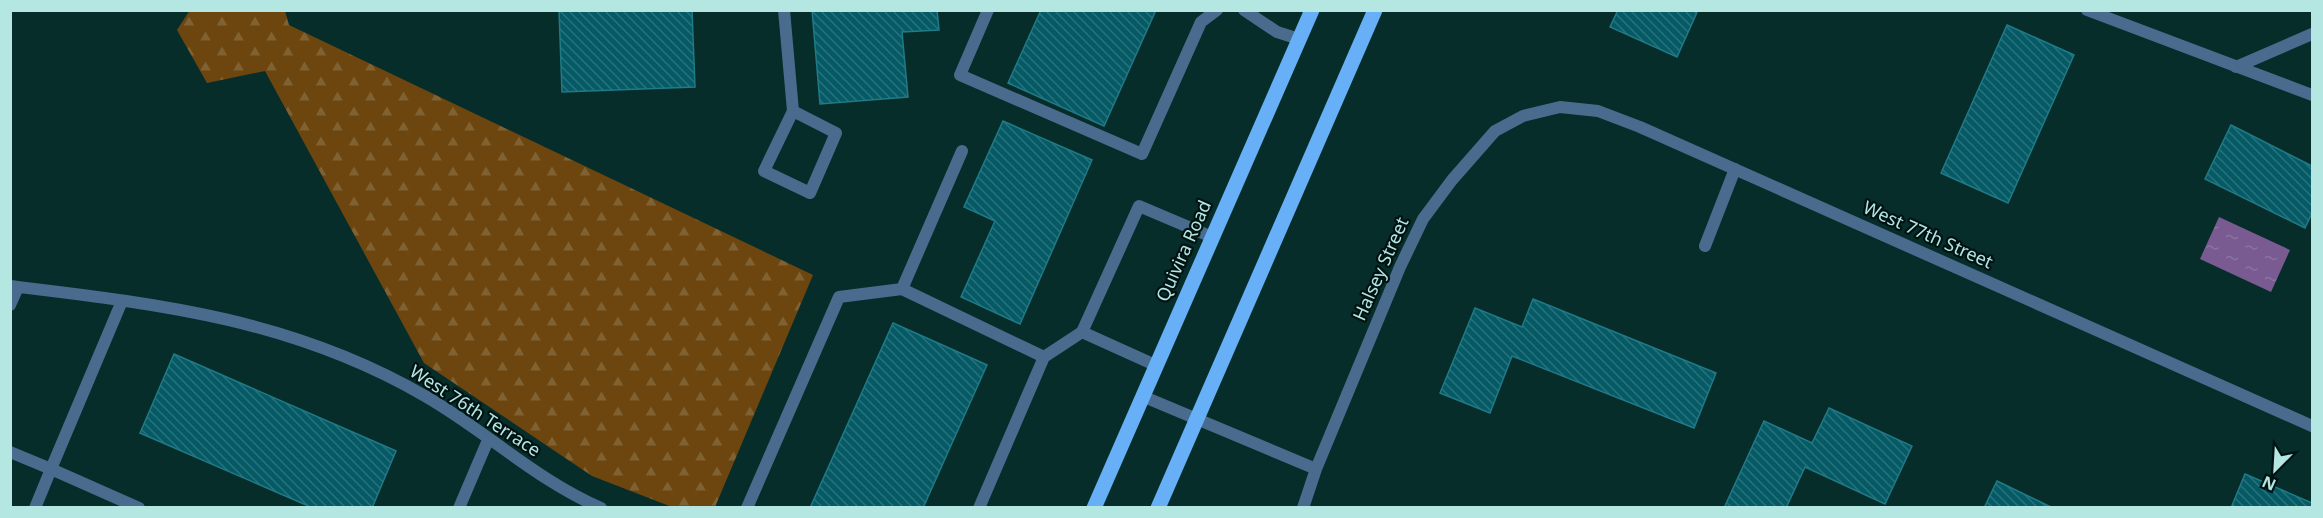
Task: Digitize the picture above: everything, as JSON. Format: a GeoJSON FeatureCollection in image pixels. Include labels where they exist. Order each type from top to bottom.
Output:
{"type":"FeatureCollection","features":[{"type":"Feature","properties":{"kind":"main road","name":"Quivira Road"},"geometry":{"type":"LineString","coordinates":[[1094,507],[1312,10]]}},
{"type":"Feature","properties":{"kind":"main road"},"geometry":{"type":"LineString","coordinates":[[1158,507],[1375,10]]}},
{"type":"Feature","properties":{"kind":"street"},"geometry":{"type":"LineString","coordinates":[[784,10],[793,111],[764,171],[810,193],[836,133],[793,111]]}},
{"type":"Feature","properties":{"kind":"street"},"geometry":{"type":"LineString","coordinates":[[988,10],[960,75],[1142,154],[1201,22],[1217,10]]}},
{"type":"Feature","properties":{"kind":"street"},"geometry":{"type":"LineString","coordinates":[[1244,10],[1276,32],[1299,39]]}},
{"type":"Feature","properties":{"kind":"street"},"geometry":{"type":"LineString","coordinates":[[2086,10],[2313,95]]}},
{"type":"Feature","properties":{"kind":"street"},"geometry":{"type":"LineString","coordinates":[[2236,67],[2313,34]]}},
{"type":"Feature","properties":{"kind":"street","name":"West 77th Street"},"geometry":{"type":"LineString","coordinates":[[1523,116],[1560,107],[1598,111],[1735,169],[2313,426]]}},
{"type":"Feature","properties":{"kind":"street","name":"Halsey Street"},"geometry":{"type":"LineString","coordinates":[[1303,507],[1316,469],[1400,267],[1423,219],[1452,180],[1495,131],[1523,116]]}},
{"type":"Feature","properties":{"kind":"street"},"geometry":{"type":"LineString","coordinates":[[902,289],[962,151]]}},
{"type":"Feature","properties":{"kind":"street"},"geometry":{"type":"LineString","coordinates":[[1705,246],[1735,169]]}},
{"type":"Feature","properties":{"kind":"street"},"geometry":{"type":"LineString","coordinates":[[979,507],[1044,357],[1082,333],[1139,206],[1212,237]]}},
{"type":"Feature","properties":{"kind":"street"},"geometry":{"type":"LineString","coordinates":[[10,305],[14,286]]}},
{"type":"Feature","properties":{"kind":"street","name":"West 76th Terrace"},"geometry":{"type":"LineString","coordinates":[[14,286],[215,315],[291,335],[366,364],[426,396],[547,481],[601,507]]}},
{"type":"Feature","properties":{"kind":"street"},"geometry":{"type":"LineString","coordinates":[[747,507],[839,297],[902,289],[1044,357]]}},
{"type":"Feature","properties":{"kind":"street"},"geometry":{"type":"LineString","coordinates":[[35,507],[122,300]]}},
{"type":"Feature","properties":{"kind":"street"},"geometry":{"type":"LineString","coordinates":[[1082,333],[1155,365]]}},
{"type":"Feature","properties":{"kind":"street"},"geometry":{"type":"LineString","coordinates":[[1142,396],[1316,469]]}},
{"type":"Feature","properties":{"kind":"street"},"geometry":{"type":"LineString","coordinates":[[459,507],[488,440]]}},
{"type":"Feature","properties":{"kind":"street"},"geometry":{"type":"LineString","coordinates":[[10,452],[139,507]]}},
{"type":"Feature","properties":{"kind":"green space"},"geometry":{"type":"Polygon","coordinates":[[[190,10],[285,11],[289,25],[813,275],[715,507],[672,507],[592,476],[424,363],[265,71],[207,83],[177,30],[190,10]]]}},
{"type":"Feature","properties":{"kind":"water"},"geometry":{"type":"Polygon","coordinates":[[[2219,217],[2290,250],[2271,292],[2200,259],[2219,217]]]}},
{"type":"Feature","properties":{"kind":"building"},"geometry":{"type":"Polygon","coordinates":[[[559,10],[692,10],[695,87],[562,92],[559,10]]]}},
{"type":"Feature","properties":{"kind":"building"},"geometry":{"type":"Polygon","coordinates":[[[812,10],[937,10],[939,30],[902,32],[908,97],[820,104],[812,10]]]}},
{"type":"Feature","properties":{"kind":"building"},"geometry":{"type":"Polygon","coordinates":[[[1041,10],[1156,10],[1104,126],[1008,83],[1041,10]]]}},
{"type":"Feature","properties":{"kind":"building"},"geometry":{"type":"Polygon","coordinates":[[[1618,10],[1698,10],[1677,57],[1610,27],[1618,10]]]}},
{"type":"Feature","properties":{"kind":"building"},"geometry":{"type":"Polygon","coordinates":[[[2007,25],[2074,55],[2008,203],[1941,173],[2007,25]]]}},
{"type":"Feature","properties":{"kind":"building"},"geometry":{"type":"Polygon","coordinates":[[[1003,121],[1092,160],[1020,324],[961,297],[995,221],[964,207],[1003,121]]]}},
{"type":"Feature","properties":{"kind":"building"},"geometry":{"type":"Polygon","coordinates":[[[2231,125],[2312,166],[2312,213],[2305,228],[2205,179],[2231,125]]]}},
{"type":"Feature","properties":{"kind":"building"},"geometry":{"type":"Polygon","coordinates":[[[1533,299],[1716,373],[1694,428],[1512,356],[1490,413],[1440,393],[1475,308],[1522,327],[1533,299]]]}},
{"type":"Feature","properties":{"kind":"building"},"geometry":{"type":"Polygon","coordinates":[[[893,323],[987,365],[923,508],[810,508],[893,323]]]}},
{"type":"Feature","properties":{"kind":"building"},"geometry":{"type":"Polygon","coordinates":[[[174,354],[396,451],[372,508],[313,508],[140,433],[174,354]]]}},
{"type":"Feature","properties":{"kind":"building"},"geometry":{"type":"Polygon","coordinates":[[[1829,408],[1912,446],[1885,504],[1805,467],[1786,508],[1724,508],[1764,421],[1812,443],[1829,408]]]}},
{"type":"Feature","properties":{"kind":"building"},"geometry":{"type":"Polygon","coordinates":[[[2245,474],[2312,503],[2312,508],[2231,508],[2245,474]]]}},
{"type":"Feature","properties":{"kind":"building"},"geometry":{"type":"Polygon","coordinates":[[[1997,481],[2053,508],[1984,508],[1997,481]]]}}]}
